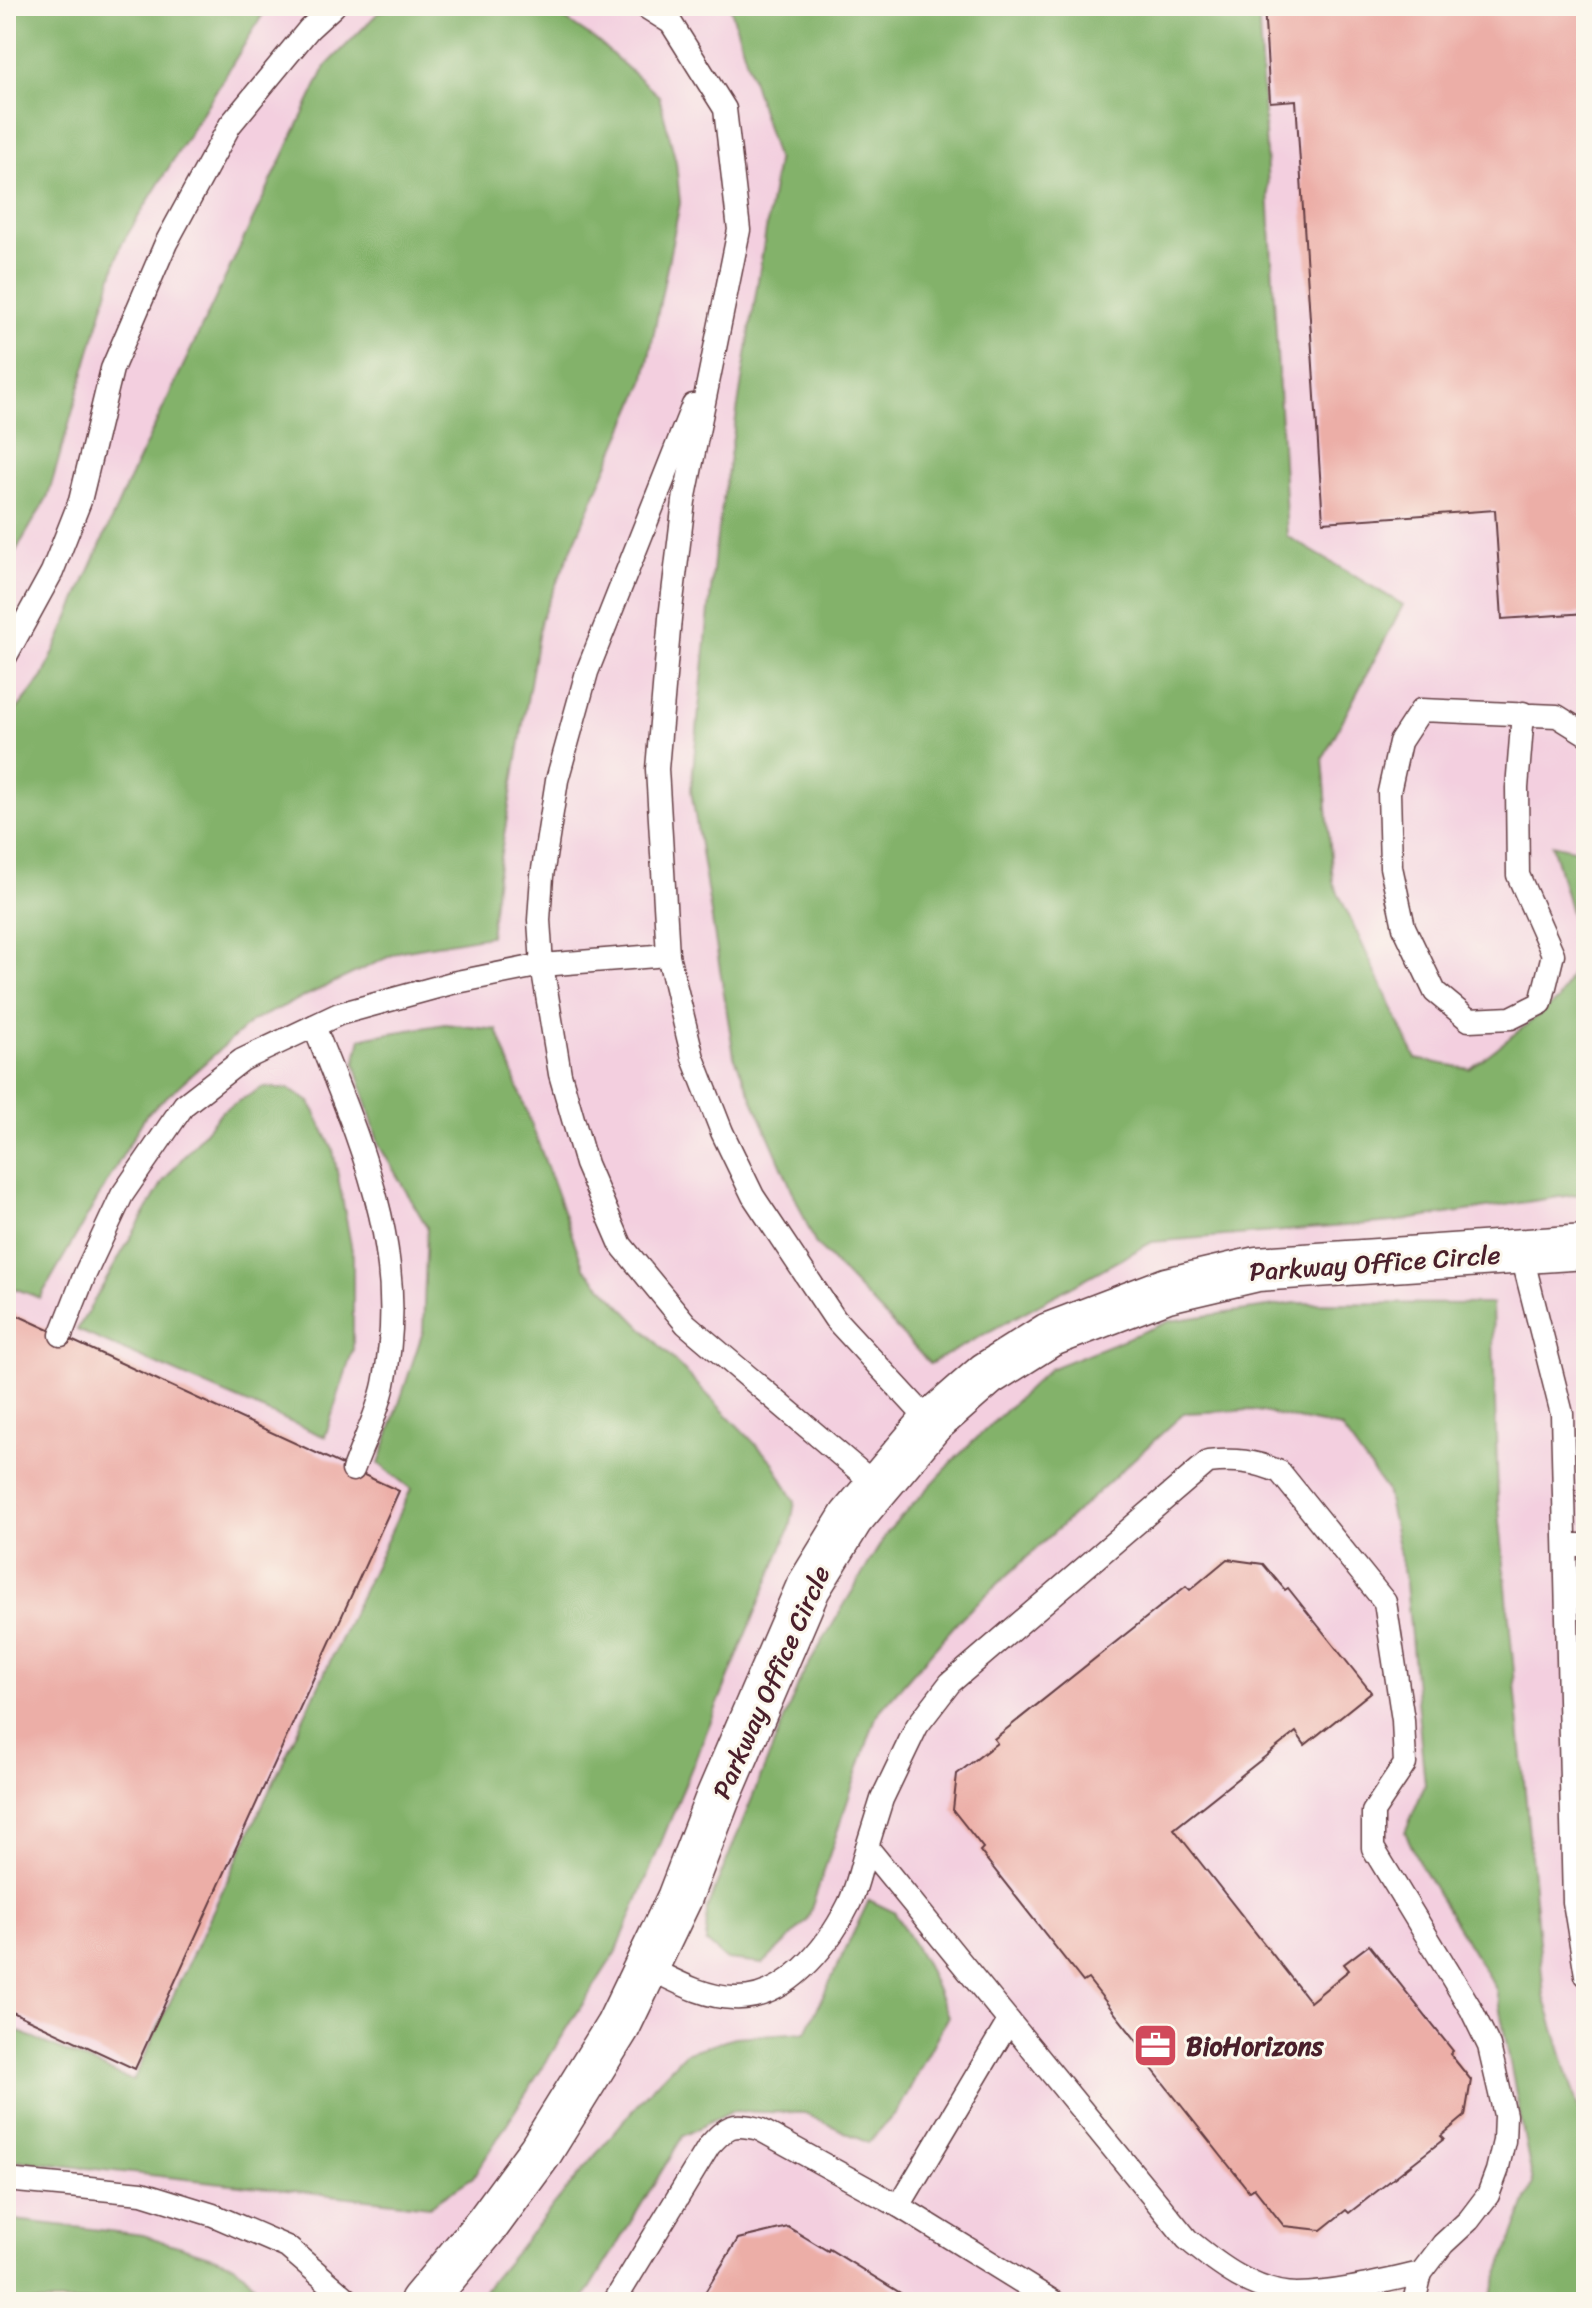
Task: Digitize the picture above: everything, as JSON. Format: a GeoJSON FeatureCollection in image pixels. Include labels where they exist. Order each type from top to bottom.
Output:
{"type":"FeatureCollection","features":[{"type":"Feature","properties":{"kind":"street","name":"Parkway Office Circle"},"geometry":{"type":"LineString","coordinates":[[422,2302],[488,2223],[540,2152],[618,2026],[679,1899],[717,1800],[808,1588],[851,1518],[931,1423],[987,1374],[1049,1335],[1167,1290],[1257,1269],[1586,1247]]}},
{"type":"Feature","properties":{"kind":"lane"},"geometry":{"type":"LineString","coordinates":[[6,656],[64,544],[80,501],[112,369],[166,243],[230,125],[309,29],[334,6]]}},
{"type":"Feature","properties":{"kind":"lane"},"geometry":{"type":"LineString","coordinates":[[644,6],[671,23],[725,109],[739,230],[684,501],[670,618],[657,769],[668,955],[693,1058],[722,1132],[753,1196],[835,1319],[931,1423]]}},
{"type":"Feature","properties":{"kind":"lane"},"geometry":{"type":"LineString","coordinates":[[714,347],[656,503],[587,672],[568,740],[557,780],[542,876],[539,920],[542,965],[560,1074],[586,1164],[621,1245],[686,1324],[877,1486]]}},
{"type":"Feature","properties":{"kind":"lane"},"geometry":{"type":"LineString","coordinates":[[1523,713],[1517,788],[1518,875],[1553,954],[1541,1003],[1511,1018],[1469,1020],[1435,992],[1404,927],[1391,867],[1389,792],[1400,742],[1421,710],[1523,713],[1557,716],[1586,734]]}},
{"type":"Feature","properties":{"kind":"lane"},"geometry":{"type":"LineString","coordinates":[[61,1335],[122,1195],[184,1105],[242,1060],[339,1014],[452,983],[542,965],[668,955]]}},
{"type":"Feature","properties":{"kind":"lane"},"geometry":{"type":"LineString","coordinates":[[314,1026],[364,1150],[380,1206],[392,1275],[393,1324],[383,1387],[353,1470]]}},
{"type":"Feature","properties":{"kind":"lane"},"geometry":{"type":"LineString","coordinates":[[1521,1252],[1562,1414],[1576,1545],[1574,1902],[1586,1975]]}},
{"type":"Feature","properties":{"kind":"lane"},"geometry":{"type":"LineString","coordinates":[[646,1967],[689,1987],[736,1999],[759,1995],[783,1984],[811,1961],[849,1905],[882,1799],[904,1750],[917,1726],[950,1683],[1208,1462],[1233,1459],[1257,1462],[1280,1472],[1385,1602],[1403,1720],[1405,1764],[1373,1812],[1373,1848],[1477,2021],[1489,2046],[1505,2115],[1504,2141],[1488,2195],[1421,2273],[1414,2302]]}},
{"type":"Feature","properties":{"kind":"lane"},"geometry":{"type":"LineString","coordinates":[[867,1847],[1187,2239],[1238,2275],[1264,2287],[1295,2294],[1353,2287],[1421,2273]]}},
{"type":"Feature","properties":{"kind":"lane"},"geometry":{"type":"LineString","coordinates":[[899,2206],[1009,2021]]}},
{"type":"Feature","properties":{"kind":"lane"},"geometry":{"type":"LineString","coordinates":[[614,2302],[709,2146],[725,2129],[740,2124],[759,2129],[899,2206],[1054,2302]]}},
{"type":"Feature","properties":{"kind":"lane"},"geometry":{"type":"LineString","coordinates":[[6,2180],[142,2193],[213,2215],[287,2247],[351,2302]]}},
{"type":"Feature","properties":{"kind":"shaded area"},"geometry":{"type":"Polygon","coordinates":[[[6,6],[1586,6],[1586,2302],[6,2302],[6,6]]]}},
{"type":"Feature","properties":{"kind":"green space"},"geometry":{"type":"Polygon","coordinates":[[[6,6],[268,6],[121,245],[48,496],[6,568],[6,6]]]}},
{"type":"Feature","properties":{"kind":"green space"},"geometry":{"type":"Polygon","coordinates":[[[402,6],[545,6],[596,40],[659,96],[676,162],[680,203],[644,382],[541,619],[497,876],[490,936],[401,951],[252,1021],[146,1115],[40,1298],[6,1285],[6,723],[43,677],[127,484],[326,66],[379,12],[402,6]]]}},
{"type":"Feature","properties":{"kind":"green space"},"geometry":{"type":"Polygon","coordinates":[[[730,6],[1258,6],[1287,536],[1403,605],[1323,758],[1333,882],[1416,1059],[1470,1069],[1558,1000],[1582,952],[1552,844],[1586,852],[1586,1193],[1393,1222],[1152,1242],[930,1364],[815,1243],[734,1056],[691,790],[715,550],[777,161],[730,6]]]}},
{"type":"Feature","properties":{"kind":"green space"},"geometry":{"type":"Polygon","coordinates":[[[445,1024],[497,1030],[584,1268],[773,1462],[795,1502],[790,1528],[617,1950],[473,2177],[429,2206],[6,2159],[6,2026],[133,2081],[411,1489],[379,1464],[423,1331],[427,1227],[379,1145],[355,1063],[361,1038],[445,1024]]]}},
{"type":"Feature","properties":{"kind":"green space"},"geometry":{"type":"Polygon","coordinates":[[[263,1087],[288,1089],[310,1102],[333,1150],[353,1256],[353,1349],[325,1437],[77,1330],[164,1180],[222,1111],[263,1087]]]}},
{"type":"Feature","properties":{"kind":"green space"},"geometry":{"type":"Polygon","coordinates":[[[1295,1303],[1492,1304],[1498,1500],[1544,1996],[1586,2134],[1586,2302],[1488,2302],[1533,2183],[1496,1989],[1421,1867],[1405,1832],[1425,1785],[1406,1584],[1386,1490],[1341,1428],[1252,1410],[1184,1413],[962,1617],[877,1714],[807,1921],[763,1964],[727,1960],[706,1942],[707,1909],[801,1678],[888,1531],[957,1457],[1049,1369],[1170,1321],[1295,1303]]]}},
{"type":"Feature","properties":{"kind":"green space"},"geometry":{"type":"Polygon","coordinates":[[[869,1900],[894,1912],[926,1965],[948,2016],[899,2109],[868,2143],[805,2113],[731,2111],[683,2136],[582,2302],[474,2302],[645,2095],[685,2053],[734,2037],[806,2032],[869,1900]]]}},
{"type":"Feature","properties":{"kind":"green space"},"geometry":{"type":"Polygon","coordinates":[[[6,2219],[143,2235],[234,2264],[271,2302],[6,2302],[6,2219]]]}},
{"type":"Feature","properties":{"kind":"building"},"geometry":{"type":"Polygon","coordinates":[[[1264,6],[1586,6],[1586,613],[1502,619],[1495,510],[1323,522],[1296,100],[1270,102],[1264,6]]]}},
{"type":"Feature","properties":{"kind":"building"},"geometry":{"type":"Polygon","coordinates":[[[6,1310],[399,1491],[135,2069],[6,2009],[6,1310]]]}},
{"type":"Feature","properties":{"kind":"building"},"geometry":{"type":"Polygon","coordinates":[[[1227,1559],[1263,1564],[1285,1590],[1288,1588],[1371,1692],[1305,1745],[1296,1732],[1174,1829],[1310,2002],[1349,1970],[1344,1964],[1369,1945],[1453,2051],[1450,2054],[1471,2080],[1465,2116],[1441,2136],[1444,2139],[1349,2213],[1346,2210],[1321,2230],[1284,2226],[1254,2188],[1249,2191],[1146,2061],[1150,2058],[1088,1979],[1083,1982],[980,1851],[983,1848],[953,1810],[957,1774],[997,1743],[994,1739],[1186,1586],[1190,1590],[1227,1559]]]}},
{"type":"Feature","properties":{"kind":"building"},"geometry":{"type":"Polygon","coordinates":[[[788,2227],[915,2302],[699,2302],[738,2239],[788,2227]]]}},
{"type":"Feature","properties":{"kind":"place","name":"BioHorizons"},"geometry":{"type":"Point","coordinates":[1155,2046]}}]}
